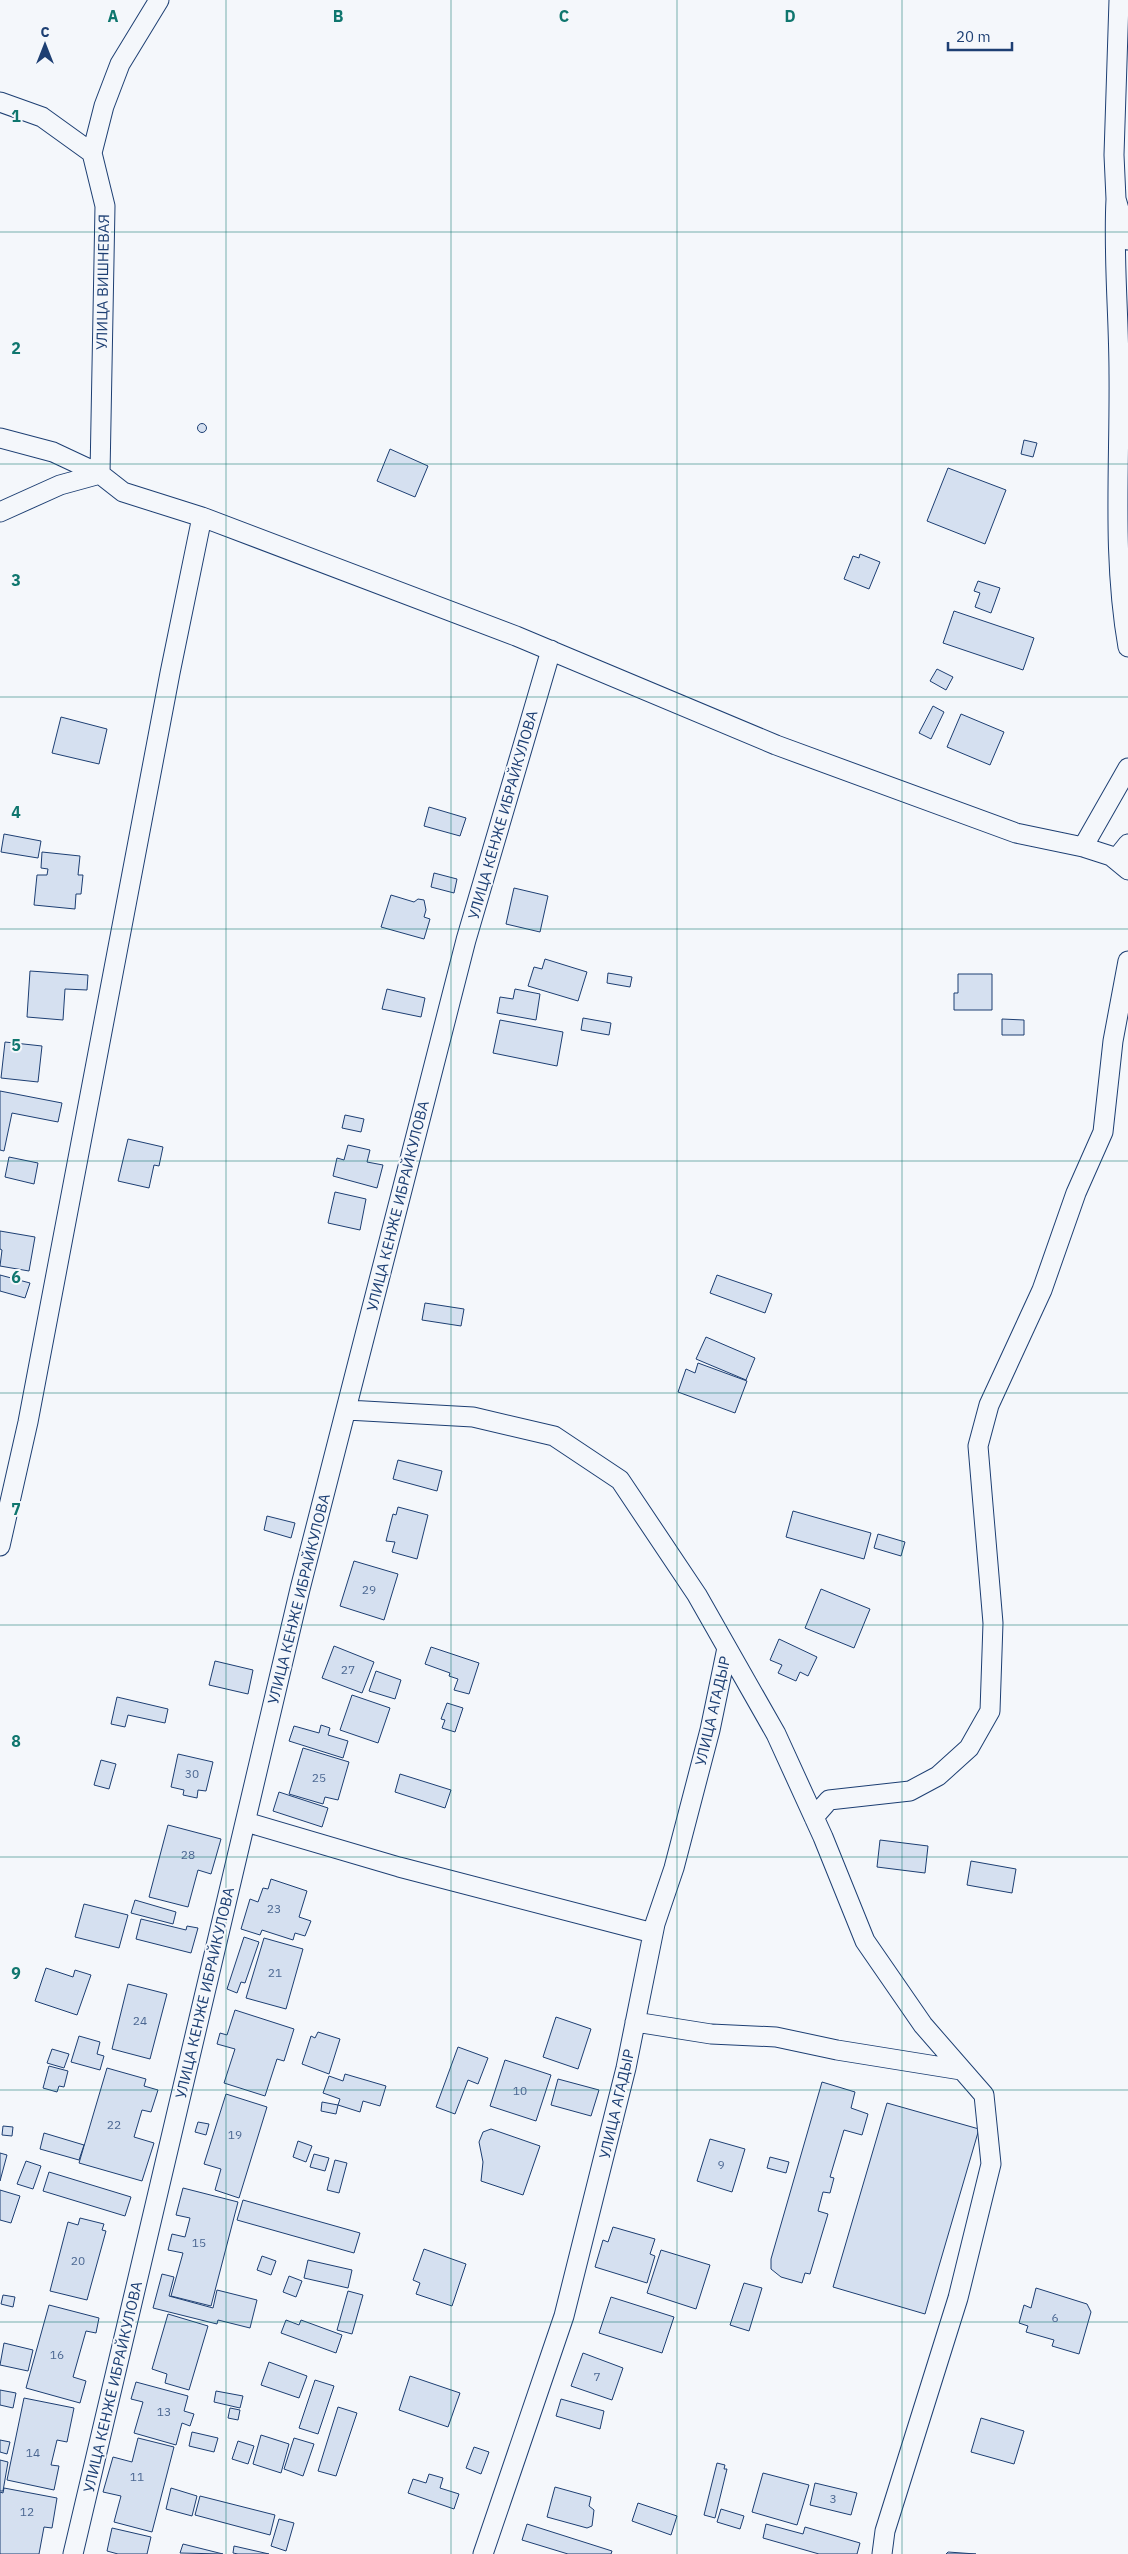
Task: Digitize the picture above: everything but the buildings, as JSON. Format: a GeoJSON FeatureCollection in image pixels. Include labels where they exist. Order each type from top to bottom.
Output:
{"type":"FeatureCollection","features":[{"type":"Feature","properties":{"kind":"street"},"geometry":{"type":"LineString","coordinates":[[0,102],[42,117],[92,153],[104,106],[120,64],[159,0]]}},
{"type":"Feature","properties":{"kind":"street"},"geometry":{"type":"LineString","coordinates":[[1119,0],[1114,156],[1116,199],[1114,236],[1119,373],[1117,506],[1119,580],[1128,647]]}},
{"type":"Feature","properties":{"kind":"street","name":"УЛИЦА ВИШНЕВАЯ"},"geometry":{"type":"LineString","coordinates":[[92,153],[105,206],[100,474]]}},
{"type":"Feature","properties":{"kind":"street"},"geometry":{"type":"LineString","coordinates":[[1116,199],[1128,240]]}},
{"type":"Feature","properties":{"kind":"street"},"geometry":{"type":"LineString","coordinates":[[0,438],[53,452],[100,474],[123,492],[202,517],[551,650],[785,748],[1016,832],[1083,847],[1122,865],[1128,844]]}},
{"type":"Feature","properties":{"kind":"street"},"geometry":{"type":"LineString","coordinates":[[0,512],[60,485],[100,474]]}},
{"type":"Feature","properties":{"kind":"street"},"geometry":{"type":"LineString","coordinates":[[0,1546],[28,1422],[170,673],[202,517]]}},
{"type":"Feature","properties":{"kind":"street"},"geometry":{"type":"LineString","coordinates":[[1119,580],[1128,554]]}},
{"type":"Feature","properties":{"kind":"street","name":"УЛИЦА КЕНЖЕ ИБРАЙКУЛОВА"},"geometry":{"type":"LineString","coordinates":[[73,2554],[300,1590],[466,940],[551,650]]}},
{"type":"Feature","properties":{"kind":"street"},"geometry":{"type":"LineString","coordinates":[[1083,847],[1128,768]]}},
{"type":"Feature","properties":{"kind":"street"},"geometry":{"type":"LineString","coordinates":[[814,1817],[829,1800],[910,1790],[938,1776],[969,1748],[990,1711],[993,1623],[978,1446],[989,1405],[1042,1290],[1076,1193],[1103,1132],[1113,1041],[1128,961]]}},
{"type":"Feature","properties":{"kind":"street"},"geometry":{"type":"LineString","coordinates":[[347,1410],[473,1417],[554,1436],[620,1480],[697,1596],[776,1734],[814,1817],[865,1941],[923,2025],[984,2095],[991,2164],[958,2298],[885,2531],[882,2554]]}},
{"type":"Feature","properties":{"kind":"street","name":"УЛИЦА АГАДЫР"},"geometry":{"type":"LineString","coordinates":[[483,2554],[564,2316],[626,2068],[653,1933],[674,1868],[710,1730],[727,1648]]}},
{"type":"Feature","properties":{"kind":"street"},"geometry":{"type":"LineString","coordinates":[[246,1822],[399,1866],[653,1933]]}},
{"type":"Feature","properties":{"kind":"street"},"geometry":{"type":"LineString","coordinates":[[635,2022],[711,2034],[776,2037],[837,2050],[962,2070]]}}]}
